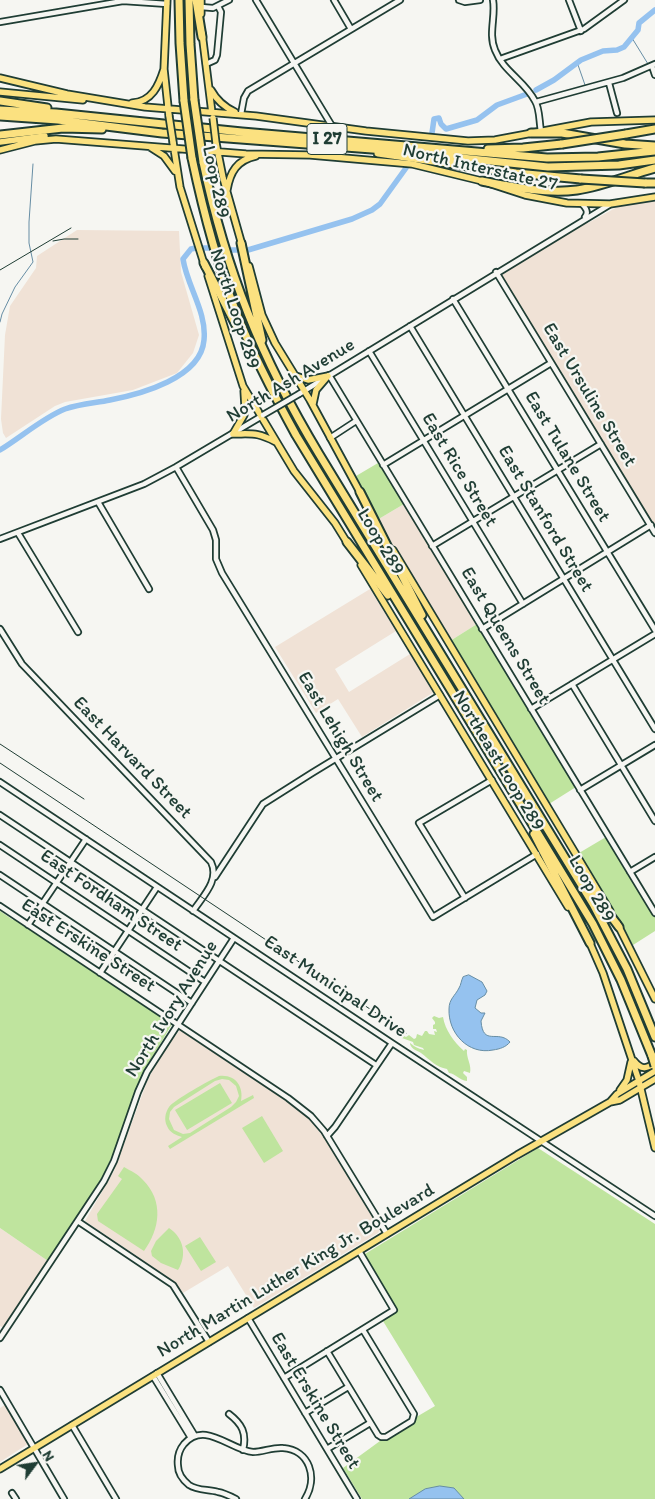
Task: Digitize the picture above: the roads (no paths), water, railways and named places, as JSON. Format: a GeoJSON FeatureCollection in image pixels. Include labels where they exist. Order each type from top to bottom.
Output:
{"type":"FeatureCollection","features":[{"type":"Feature","properties":{"kind":"highway","name":"Loop 289"},"geometry":{"type":"LineString","coordinates":[[180,0],[180,43],[184,101],[192,158],[208,226],[223,275],[236,311],[264,375],[296,435],[589,917],[609,954],[631,1003],[654,1062]]}},
{"type":"Feature","properties":{"kind":"highway","name":"Loop 289"},"geometry":{"type":"LineString","coordinates":[[190,0],[190,44],[194,100],[203,162],[222,239],[236,285],[258,339],[279,385],[297,418],[607,930],[635,987],[655,1037]]}},
{"type":"Feature","properties":{"kind":"highway"},"geometry":{"type":"LineString","coordinates":[[196,0],[202,37]]}},
{"type":"Feature","properties":{"kind":"highway"},"geometry":{"type":"LineString","coordinates":[[0,101],[72,112],[84,116]]}},
{"type":"Feature","properties":{"kind":"highway","name":"I 27"},"geometry":{"type":"LineString","coordinates":[[0,110],[557,159],[655,151]]}},
{"type":"Feature","properties":{"kind":"highway","name":"I 27"},"geometry":{"type":"LineString","coordinates":[[0,116],[66,120],[162,132],[326,145],[548,167],[619,165],[655,160]]}},
{"type":"Feature","properties":{"kind":"highway"},"geometry":{"type":"LineString","coordinates":[[0,135],[63,128],[162,132]]}},
{"type":"Feature","properties":{"kind":"highway"},"geometry":{"type":"LineString","coordinates":[[428,148],[508,149],[562,144],[655,128]]}},
{"type":"Feature","properties":{"kind":"highway"},"geometry":{"type":"LineString","coordinates":[[531,133],[562,133],[625,144],[655,146]]}},
{"type":"Feature","properties":{"kind":"highway"},"geometry":{"type":"LineString","coordinates":[[326,145],[497,171],[581,179],[655,183]]}},
{"type":"Feature","properties":{"kind":"highway"},"geometry":{"type":"LineString","coordinates":[[482,182],[547,190],[575,190],[655,168]]}},
{"type":"Feature","properties":{"kind":"highway"},"geometry":{"type":"LineString","coordinates":[[241,243],[262,340],[279,385]]}},
{"type":"Feature","properties":{"kind":"highway"},"geometry":{"type":"LineString","coordinates":[[204,263],[252,357],[264,375]]}},
{"type":"Feature","properties":{"kind":"highway"},"geometry":{"type":"LineString","coordinates":[[360,492],[456,679]]}},
{"type":"Feature","properties":{"kind":"highway"},"geometry":{"type":"LineString","coordinates":[[347,542],[381,585],[455,696]]}},
{"type":"Feature","properties":{"kind":"highway"},"geometry":{"type":"LineString","coordinates":[[519,782],[588,886],[619,927]]}},
{"type":"Feature","properties":{"kind":"highway"},"geometry":{"type":"LineString","coordinates":[[513,791],[590,943]]}},
{"type":"Feature","properties":{"kind":"main road","name":"North Loop 289"},"geometry":{"type":"LineString","coordinates":[[201,0],[202,37],[216,143],[226,192],[245,251],[262,315],[275,343],[295,376],[301,392]]}},
{"type":"Feature","properties":{"kind":"main road","name":"North Loop 289"},"geometry":{"type":"LineString","coordinates":[[167,2],[164,69],[173,144],[184,202],[243,386],[262,416]]}},
{"type":"Feature","properties":{"kind":"main road"},"geometry":{"type":"LineString","coordinates":[[0,92],[118,103],[137,103],[149,97],[156,89],[164,69]]}},
{"type":"Feature","properties":{"kind":"main road","name":"North Interstate 27"},"geometry":{"type":"LineString","coordinates":[[0,78],[67,94],[145,107],[168,107],[213,115],[241,114],[385,134],[476,141],[495,140],[591,122],[655,120]]}},
{"type":"Feature","properties":{"kind":"main road"},"geometry":{"type":"LineString","coordinates":[[208,79],[218,102],[224,107],[241,114]]}},
{"type":"Feature","properties":{"kind":"main road"},"geometry":{"type":"LineString","coordinates":[[0,142],[46,136],[61,136],[69,139]]}},
{"type":"Feature","properties":{"kind":"main road","name":"North Interstate 27"},"geometry":{"type":"LineString","coordinates":[[0,150],[35,141],[69,139],[146,145],[173,144],[218,152],[310,155],[412,164],[540,199],[582,204],[610,204],[655,197]]}},
{"type":"Feature","properties":{"kind":"main road"},"geometry":{"type":"LineString","coordinates":[[146,145],[164,156],[178,175]]}},
{"type":"Feature","properties":{"kind":"main road"},"geometry":{"type":"LineString","coordinates":[[226,192],[232,172],[238,164],[248,158],[264,154]]}},
{"type":"Feature","properties":{"kind":"main road"},"geometry":{"type":"LineString","coordinates":[[295,376],[308,380],[328,375]]}},
{"type":"Feature","properties":{"kind":"main road"},"geometry":{"type":"LineString","coordinates":[[313,406],[316,390],[328,375]]}},
{"type":"Feature","properties":{"kind":"main road"},"geometry":{"type":"LineString","coordinates":[[233,434],[244,415],[245,400],[243,386]]}},
{"type":"Feature","properties":{"kind":"main road","name":"Northeast Loop 289"},"geometry":{"type":"LineString","coordinates":[[301,392],[313,406],[392,548],[619,927],[655,1000]]}},
{"type":"Feature","properties":{"kind":"main road","name":"Northeast Loop 289"},"geometry":{"type":"LineString","coordinates":[[262,416],[294,471],[331,517],[347,542],[590,943],[603,973],[639,1081],[655,1148]]}},
{"type":"Feature","properties":{"kind":"main road"},"geometry":{"type":"LineString","coordinates":[[233,434],[253,432],[276,442]]}},
{"type":"Feature","properties":{"kind":"main road"},"geometry":{"type":"LineString","coordinates":[[631,1058],[639,1067],[643,1068],[647,1068],[654,1062]]}},
{"type":"Feature","properties":{"kind":"main road"},"geometry":{"type":"LineString","coordinates":[[617,1094],[627,1080],[631,1058]]}},
{"type":"Feature","properties":{"kind":"main road","name":"North Martin Luther King Jr. Boulevard"},"geometry":{"type":"LineString","coordinates":[[0,1469],[387,1234],[610,1102],[617,1094],[655,1071]]}},
{"type":"Feature","properties":{"kind":"main road","name":"North Martin Luther King Jr. Boulevard"},"geometry":{"type":"LineString","coordinates":[[610,1102],[620,1100],[655,1079]]}},
{"type":"Feature","properties":{"kind":"street"},"geometry":{"type":"LineString","coordinates":[[201,7],[214,8],[229,0]]}},
{"type":"Feature","properties":{"kind":"street"},"geometry":{"type":"LineString","coordinates":[[256,0],[332,126]]}},
{"type":"Feature","properties":{"kind":"street"},"geometry":{"type":"LineString","coordinates":[[334,0],[351,29]]}},
{"type":"Feature","properties":{"kind":"street"},"geometry":{"type":"LineString","coordinates":[[241,114],[244,98],[248,91],[400,0]]}},
{"type":"Feature","properties":{"kind":"street"},"geometry":{"type":"LineString","coordinates":[[459,0],[465,2],[480,0]]}},
{"type":"Feature","properties":{"kind":"street"},"geometry":{"type":"LineString","coordinates":[[493,0],[492,43],[500,60],[536,102],[541,131]]}},
{"type":"Feature","properties":{"kind":"street"},"geometry":{"type":"LineString","coordinates":[[569,0],[581,31]]}},
{"type":"Feature","properties":{"kind":"street"},"geometry":{"type":"LineString","coordinates":[[500,60],[581,31],[624,0]]}},
{"type":"Feature","properties":{"kind":"street"},"geometry":{"type":"LineString","coordinates":[[0,22],[123,1],[167,2]]}},
{"type":"Feature","properties":{"kind":"street"},"geometry":{"type":"LineString","coordinates":[[206,64],[215,60],[218,56],[221,12],[218,6]]}},
{"type":"Feature","properties":{"kind":"street"},"geometry":{"type":"LineString","coordinates":[[536,102],[609,83],[653,65],[655,75]]}},
{"type":"Feature","properties":{"kind":"street"},"geometry":{"type":"LineString","coordinates":[[609,83],[617,113]]}},
{"type":"Feature","properties":{"kind":"street"},"geometry":{"type":"LineString","coordinates":[[582,204],[588,212],[584,220]]}},
{"type":"Feature","properties":{"kind":"street","name":"North Ash Avenue"},"geometry":{"type":"LineString","coordinates":[[0,539],[136,488],[176,467],[610,204]]}},
{"type":"Feature","properties":{"kind":"street","name":"East Ursuline Street"},"geometry":{"type":"LineString","coordinates":[[496,272],[655,533]]}},
{"type":"Feature","properties":{"kind":"street","name":"East Tulane Street"},"geometry":{"type":"LineString","coordinates":[[453,299],[655,632]]}},
{"type":"Feature","properties":{"kind":"street","name":"East Stanford Street"},"geometry":{"type":"LineString","coordinates":[[410,326],[655,729]]}},
{"type":"Feature","properties":{"kind":"street","name":"East Rice Street"},"geometry":{"type":"LineString","coordinates":[[369,351],[523,604]]}},
{"type":"Feature","properties":{"kind":"street"},"geometry":{"type":"LineString","coordinates":[[383,465],[552,363]]}},
{"type":"Feature","properties":{"kind":"street","name":"East Queens Street"},"geometry":{"type":"LineString","coordinates":[[328,375],[655,913]]}},
{"type":"Feature","properties":{"kind":"street"},"geometry":{"type":"LineString","coordinates":[[330,438],[356,421]]}},
{"type":"Feature","properties":{"kind":"street"},"geometry":{"type":"LineString","coordinates":[[432,546],[601,444]]}},
{"type":"Feature","properties":{"kind":"street","name":"East Lehigh Street"},"geometry":{"type":"LineString","coordinates":[[176,467],[213,530],[216,540],[215,556],[222,573],[433,917],[465,898]]}},
{"type":"Feature","properties":{"kind":"street"},"geometry":{"type":"LineString","coordinates":[[98,502],[149,589]]}},
{"type":"Feature","properties":{"kind":"street"},"geometry":{"type":"LineString","coordinates":[[482,629],[651,525]]}},
{"type":"Feature","properties":{"kind":"street"},"geometry":{"type":"LineString","coordinates":[[18,533],[78,632]]}},
{"type":"Feature","properties":{"kind":"street","name":"East Harvard Street"},"geometry":{"type":"LineString","coordinates":[[0,629],[22,664],[209,858],[214,868],[213,880]]}},
{"type":"Feature","properties":{"kind":"street"},"geometry":{"type":"LineString","coordinates":[[531,709],[655,632]]}},
{"type":"Feature","properties":{"kind":"street"},"geometry":{"type":"LineString","coordinates":[[572,684],[655,821]]}},
{"type":"Feature","properties":{"kind":"street"},"geometry":{"type":"LineString","coordinates":[[193,911],[263,804],[440,695]]}},
{"type":"Feature","properties":{"kind":"street"},"geometry":{"type":"LineString","coordinates":[[580,790],[655,745]]}},
{"type":"Feature","properties":{"kind":"street"},"geometry":{"type":"LineString","coordinates":[[492,780],[419,823],[465,898],[537,854]]}},
{"type":"Feature","properties":{"kind":"street","name":"East Municipal Drive"},"geometry":{"type":"LineString","coordinates":[[1,783],[655,1216]]}},
{"type":"Feature","properties":{"kind":"street"},"geometry":{"type":"LineString","coordinates":[[0,815],[376,1065]]}},
{"type":"Feature","properties":{"kind":"street"},"geometry":{"type":"LineString","coordinates":[[28,925],[86,839]]}},
{"type":"Feature","properties":{"kind":"street","name":"East Fordham Street"},"geometry":{"type":"LineString","coordinates":[[0,845],[205,982]]}},
{"type":"Feature","properties":{"kind":"street"},"geometry":{"type":"LineString","coordinates":[[630,872],[655,857]]}},
{"type":"Feature","properties":{"kind":"street"},"geometry":{"type":"LineString","coordinates":[[0,875],[192,1003]]}},
{"type":"Feature","properties":{"kind":"street"},"geometry":{"type":"LineString","coordinates":[[100,972],[157,887]]}},
{"type":"Feature","properties":{"kind":"street","name":"East Erskine Street"},"geometry":{"type":"LineString","coordinates":[[0,906],[297,1104],[318,1124],[327,1136],[387,1234]]}},
{"type":"Feature","properties":{"kind":"street","name":"North Ivory Avenue"},"geometry":{"type":"LineString","coordinates":[[0,1338],[102,1186],[114,1161],[143,1081],[234,938]]}},
{"type":"Feature","properties":{"kind":"street"},"geometry":{"type":"LineString","coordinates":[[327,1136],[392,1043]]}},
{"type":"Feature","properties":{"kind":"street"},"geometry":{"type":"LineString","coordinates":[[79,1222],[173,1285],[209,1342]]}},
{"type":"Feature","properties":{"kind":"street"},"geometry":{"type":"LineString","coordinates":[[284,1378],[394,1310],[359,1251]]}},
{"type":"Feature","properties":{"kind":"street","name":"East Erskine Street"},"geometry":{"type":"LineString","coordinates":[[248,1318],[357,1499]]}},
{"type":"Feature","properties":{"kind":"street"},"geometry":{"type":"LineString","coordinates":[[327,1352],[378,1435],[381,1438],[386,1436],[414,1417],[363,1330]]}},
{"type":"Feature","properties":{"kind":"street"},"geometry":{"type":"LineString","coordinates":[[155,1374],[193,1437]]}},
{"type":"Feature","properties":{"kind":"street"},"geometry":{"type":"LineString","coordinates":[[305,1413],[348,1387]]}},
{"type":"Feature","properties":{"kind":"street"},"geometry":{"type":"LineString","coordinates":[[0,1390],[64,1499]]}},
{"type":"Feature","properties":{"kind":"street"},"geometry":{"type":"LineString","coordinates":[[229,1414],[239,1422],[244,1432],[243,1450]]}},
{"type":"Feature","properties":{"kind":"street"},"geometry":{"type":"LineString","coordinates":[[327,1449],[370,1423]]}},
{"type":"Feature","properties":{"kind":"street"},"geometry":{"type":"LineString","coordinates":[[72,1425],[116,1499]]}},
{"type":"Feature","properties":{"kind":"street"},"geometry":{"type":"LineString","coordinates":[[236,1499],[216,1491],[194,1488],[182,1477],[178,1468],[178,1456],[182,1446],[193,1437],[213,1436],[243,1450],[259,1451],[282,1447],[300,1453],[306,1460],[311,1474],[311,1488],[305,1499]]}},
{"type":"Feature","properties":{"kind":"street"},"geometry":{"type":"LineString","coordinates":[[12,1493],[16,1499]]}},
{"type":"Feature","properties":{"kind":"water"},"geometry":{"type":"Polygon","coordinates":[[[469,975],[482,982],[487,991],[485,995],[477,1000],[475,1008],[481,1013],[485,1013],[481,1021],[482,1029],[488,1036],[505,1038],[510,1042],[503,1048],[484,1051],[468,1046],[456,1034],[452,1026],[449,1009],[450,1003],[460,987],[463,977],[469,975]]]}},
{"type":"Feature","properties":{"kind":"water"},"geometry":{"type":"Polygon","coordinates":[[[440,1486],[454,1488],[464,1499],[409,1499],[425,1489],[440,1486]]]}},
{"type":"Feature","properties":{"kind":"waterway"},"geometry":{"type":"LineString","coordinates":[[536,90],[554,80],[581,60],[603,51],[617,50],[624,47],[638,30],[639,23],[655,10]]}},
{"type":"Feature","properties":{"kind":"waterway"},"geometry":{"type":"LineString","coordinates":[[632,38],[648,64]]}},
{"type":"Feature","properties":{"kind":"waterway"},"geometry":{"type":"LineString","coordinates":[[577,62],[585,85]]}},
{"type":"Feature","properties":{"kind":"waterway"},"geometry":{"type":"LineString","coordinates":[[432,133],[434,119],[439,118],[441,124],[446,129],[477,120],[497,105],[527,94]]}},
{"type":"Feature","properties":{"kind":"waterway"},"geometry":{"type":"LineString","coordinates":[[0,322],[15,287],[33,262],[29,243],[33,164]]}},
{"type":"Feature","properties":{"kind":"waterway"},"geometry":{"type":"LineString","coordinates":[[248,250],[352,219],[372,210],[380,204],[406,168]]}},
{"type":"Feature","properties":{"kind":"waterway"},"geometry":{"type":"LineString","coordinates":[[0,450],[40,422],[65,409],[123,397],[153,388],[168,382],[192,365],[200,353],[204,340],[204,330],[203,319],[188,279],[183,259],[191,249],[196,248]]}},
{"type":"Feature","properties":{"kind":"waterway"},"geometry":{"type":"LineString","coordinates":[[202,248],[209,248]]}},
{"type":"Feature","properties":{"kind":"waterway"},"geometry":{"type":"LineString","coordinates":[[230,250],[241,250]]}},
{"type":"Feature","properties":{"kind":"railway"},"geometry":{"type":"LineString","coordinates":[[0,270],[71,228]]}},
{"type":"Feature","properties":{"kind":"railway"},"geometry":{"type":"LineString","coordinates":[[53,241],[78,239]]}},
{"type":"Feature","properties":{"kind":"railway"},"geometry":{"type":"LineString","coordinates":[[0,744],[84,799]]}},
{"type":"Feature","properties":{"kind":"railway"},"geometry":{"type":"LineString","coordinates":[[0,763],[406,1033]]}}]}
